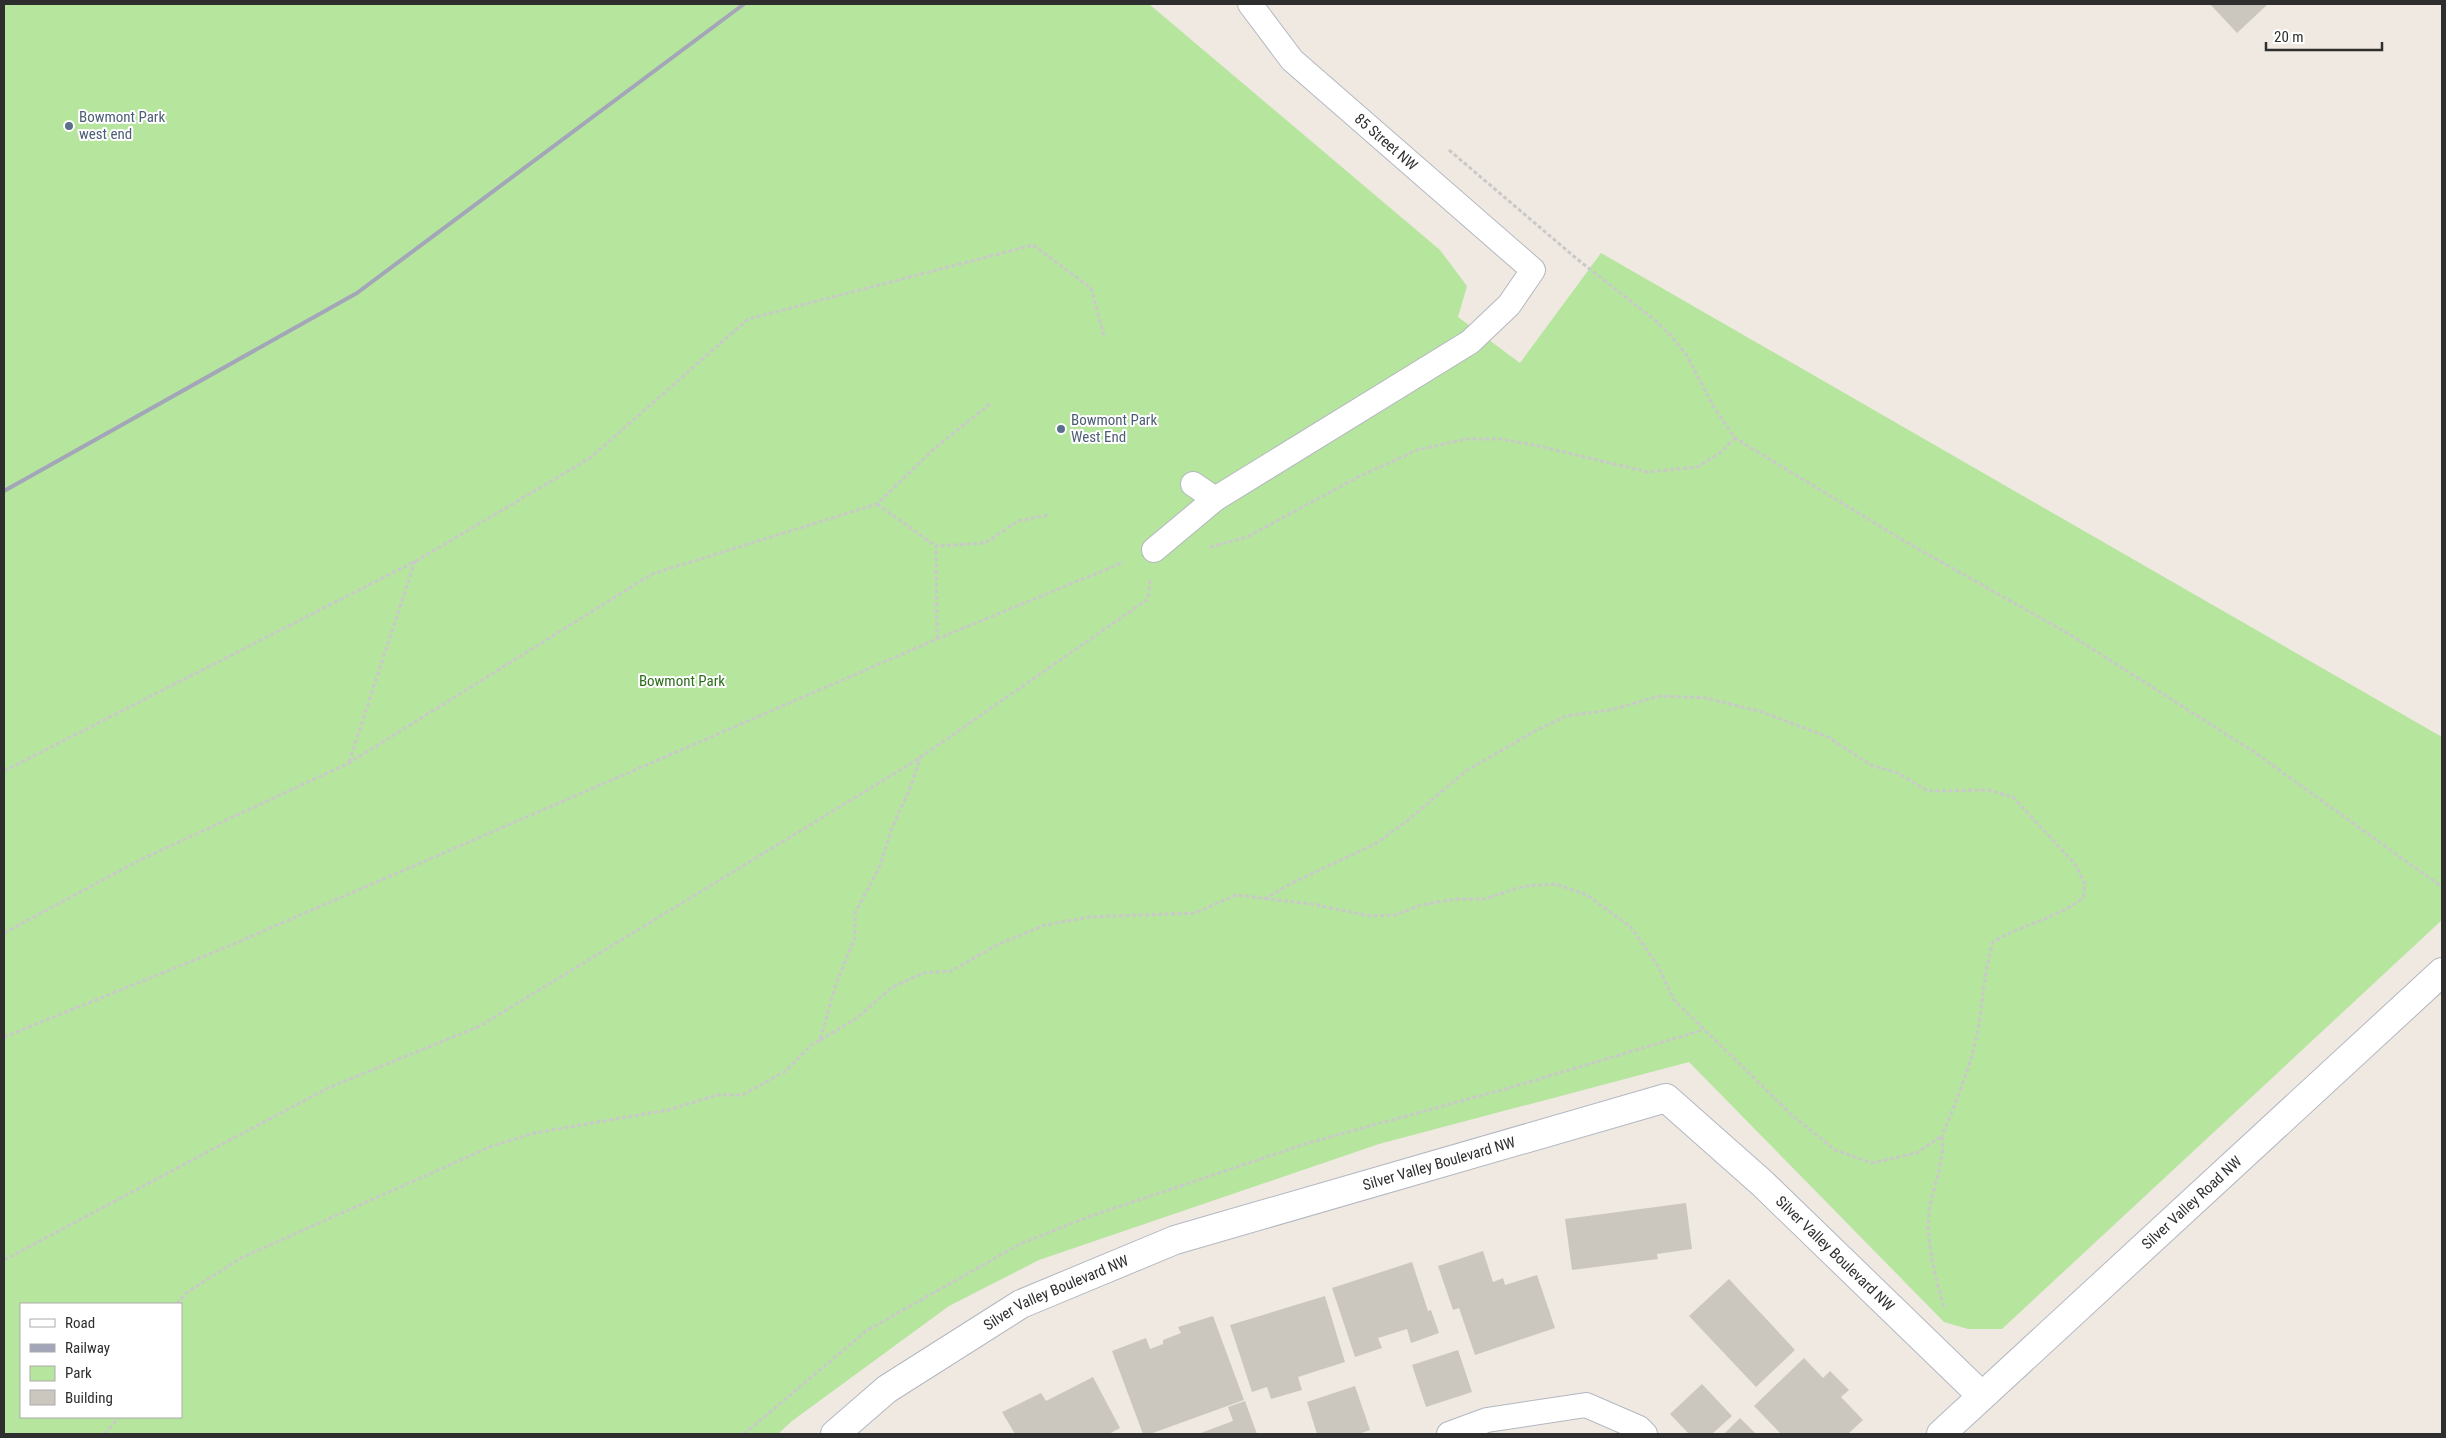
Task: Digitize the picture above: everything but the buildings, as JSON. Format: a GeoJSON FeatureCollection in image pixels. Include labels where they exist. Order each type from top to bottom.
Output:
{"type":"FeatureCollection","features":[{"type":"Feature","properties":{"kind":"street","name":"Silver Valley Road NW"},"geometry":{"type":"LineString","coordinates":[[1941,1434],[2442,972]]}},
{"type":"Feature","properties":{"kind":"street","name":"Silver Valley Boulevard NW"},"geometry":{"type":"LineString","coordinates":[[835,1434],[887,1389],[1020,1304],[1175,1240],[1666,1098],[1762,1183],[1981,1396]]}},
{"type":"Feature","properties":{"kind":"lane","name":"85 Street NW"},"geometry":{"type":"LineString","coordinates":[[1215,499],[1470,342],[1509,305],[1533,270],[1292,60],[1250,4]]}},
{"type":"Feature","properties":{"kind":"lane"},"geometry":{"type":"LineString","coordinates":[[1154,550],[1215,499],[1193,484]]}},
{"type":"Feature","properties":{"kind":"lane"},"geometry":{"type":"LineString","coordinates":[[1450,1434],[1487,1420],[1586,1405],[1639,1428],[1645,1434]]}},
{"type":"Feature","properties":{"kind":"path"},"geometry":{"type":"LineString","coordinates":[[1443,145],[1577,259],[1656,321],[1686,354],[1715,409],[1734,438],[1906,542],[2077,639],[2254,752],[2442,887]]}},
{"type":"Feature","properties":{"kind":"path"},"geometry":{"type":"LineString","coordinates":[[4,771],[416,561],[590,458],[748,319],[1033,245],[1090,288],[1104,336]]}},
{"type":"Feature","properties":{"kind":"path"},"geometry":{"type":"LineString","coordinates":[[4,933],[138,861],[349,763],[652,574],[877,504],[936,447],[990,404]]}},
{"type":"Feature","properties":{"kind":"path"},"geometry":{"type":"LineString","coordinates":[[4,1037],[222,948],[936,639],[1154,550],[1212,547],[1247,537],[1368,472],[1417,450],[1466,439],[1501,439],[1648,472],[1697,467],[1720,453],[1734,438]]}},
{"type":"Feature","properties":{"kind":"path"},"geometry":{"type":"LineString","coordinates":[[877,504],[936,546],[985,543],[1018,521],[1048,516]]}},
{"type":"Feature","properties":{"kind":"path"},"geometry":{"type":"LineString","coordinates":[[936,546],[936,639]]}},
{"type":"Feature","properties":{"kind":"path"},"geometry":{"type":"LineString","coordinates":[[4,1260],[328,1088],[480,1026],[920,757],[1148,599],[1154,550]]}},
{"type":"Feature","properties":{"kind":"path"},"geometry":{"type":"LineString","coordinates":[[349,763],[416,561]]}},
{"type":"Feature","properties":{"kind":"path"},"geometry":{"type":"LineString","coordinates":[[1263,900],[1296,881],[1375,844],[1407,821],[1466,771],[1532,732],[1566,716],[1610,710],[1660,696],[1706,698],[1762,712],[1828,737],[1871,765],[1898,773],[1928,791],[1988,790],[2013,797],[2075,864],[2085,884],[2083,898],[2072,906],[2011,931],[1993,942],[1985,968],[1984,992],[1977,1032],[1957,1100],[1942,1136],[1943,1148],[1928,1214],[1934,1267],[1944,1308]]}},
{"type":"Feature","properties":{"kind":"path"},"geometry":{"type":"LineString","coordinates":[[820,1040],[836,984],[855,938],[855,913],[880,866],[890,830],[911,786],[920,757]]}},
{"type":"Feature","properties":{"kind":"path"},"geometry":{"type":"LineString","coordinates":[[178,1303],[186,1293],[241,1258],[492,1146],[534,1133],[668,1110],[716,1094],[742,1095],[786,1071],[811,1045],[857,1018],[891,988],[923,973],[951,971],[997,945],[1045,925],[1089,917],[1195,913],[1236,895],[1263,900],[1311,904],[1379,916],[1395,915],[1421,905],[1456,899],[1484,898],[1524,886],[1556,884],[1587,895],[1631,927],[1658,966],[1674,1000],[1793,1116],[1835,1150],[1872,1163],[1916,1153],[1942,1136]]}},
{"type":"Feature","properties":{"kind":"path"},"geometry":{"type":"LineString","coordinates":[[106,1434],[118,1418]]}},
{"type":"Feature","properties":{"kind":"green space","name":"Bowmont Park"},"geometry":{"type":"Polygon","coordinates":[[[4,4],[1149,4],[1440,250],[1467,286],[1458,317],[1520,363],[1601,253],[2442,737],[2442,920],[2002,1329],[1968,1329],[1944,1322],[1689,1062],[1379,1144],[1039,1260],[949,1306],[792,1421],[778,1434],[4,1434],[4,4]]]}},
{"type":"Feature","properties":{"kind":"railway"},"geometry":{"type":"LineString","coordinates":[[4,491],[357,293],[744,4]]}},
{"type":"Feature","properties":{"kind":"place","name":"Bowmont Park west end"},"geometry":{"type":"Point","coordinates":[69,126]}},
{"type":"Feature","properties":{"kind":"place","name":"Bowmont Park West End"},"geometry":{"type":"Point","coordinates":[1061,429]}}]}
